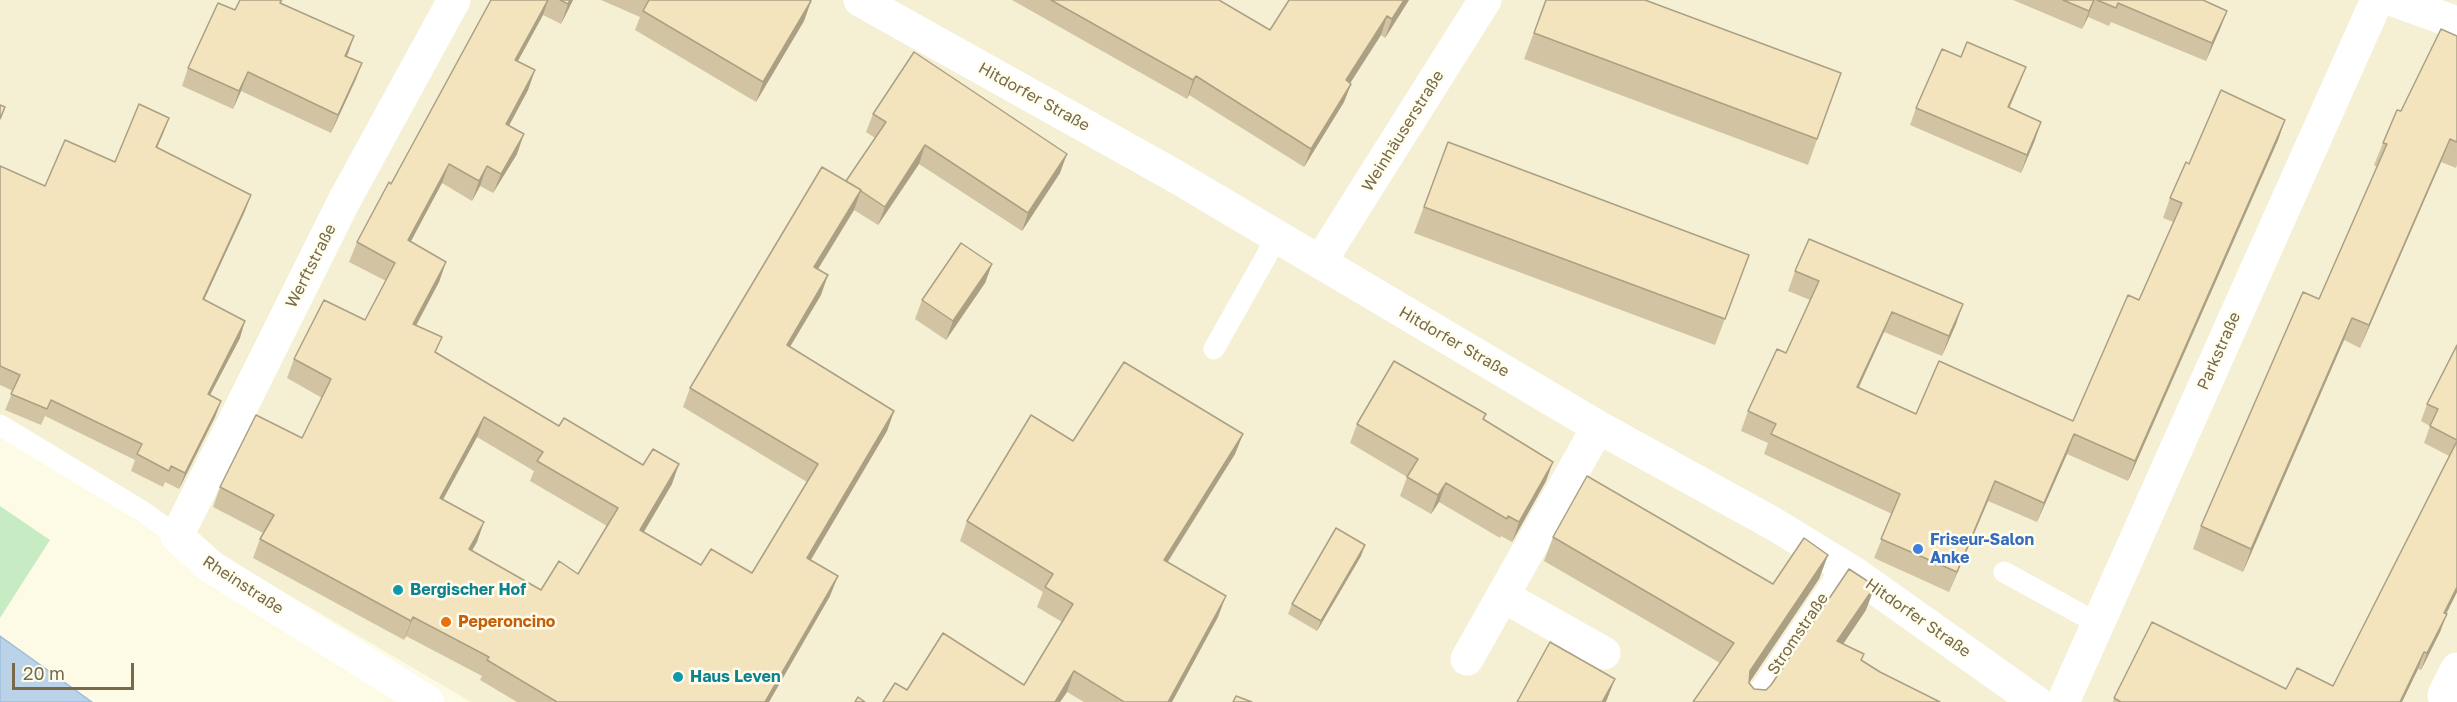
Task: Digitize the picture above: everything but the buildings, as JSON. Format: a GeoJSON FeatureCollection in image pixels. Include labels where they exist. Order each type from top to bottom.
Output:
{"type":"FeatureCollection","features":[{"type":"Feature","properties":{"kind":"street","name":"Werftstraße"},"geometry":{"type":"LineString","coordinates":[[177,536],[344,201],[454,0]]}},
{"type":"Feature","properties":{"kind":"street","name":"Hitdorfer Straße"},"geometry":{"type":"LineString","coordinates":[[860,0],[1175,176],[1598,427],[1774,524],[1843,566],[2036,702]]}},
{"type":"Feature","properties":{"kind":"street","name":"Weinhäuserstraße"},"geometry":{"type":"LineString","coordinates":[[1320,262],[1485,0]]}},
{"type":"Feature","properties":{"kind":"street","name":"Parkstraße"},"geometry":{"type":"LineString","coordinates":[[2062,702],[2377,0]]}},
{"type":"Feature","properties":{"kind":"street"},"geometry":{"type":"LineString","coordinates":[[2393,0],[2457,23]]}},
{"type":"Feature","properties":{"kind":"street"},"geometry":{"type":"LineString","coordinates":[[1467,659],[1598,427]]}},
{"type":"Feature","properties":{"kind":"street","name":"Rheinstraße"},"geometry":{"type":"LineString","coordinates":[[177,536],[210,566],[428,702]]}},
{"type":"Feature","properties":{"kind":"street"},"geometry":{"type":"LineString","coordinates":[[1503,596],[1604,653]]}},
{"type":"Feature","properties":{"kind":"lane"},"geometry":{"type":"LineString","coordinates":[[1214,349],[1277,237]]}},
{"type":"Feature","properties":{"kind":"lane","name":"Rheinstraße"},"geometry":{"type":"LineString","coordinates":[[0,426],[142,511],[177,536]]}},
{"type":"Feature","properties":{"kind":"lane","name":"Stromstraße"},"geometry":{"type":"LineString","coordinates":[[1752,702],[1843,566]]}},
{"type":"Feature","properties":{"kind":"lane"},"geometry":{"type":"LineString","coordinates":[[2004,572],[2097,623]]}},
{"type":"Feature","properties":{"kind":"shaded area"},"geometry":{"type":"Polygon","coordinates":[[[0,0],[2457,0],[2457,702],[471,702],[102,485],[0,420],[0,0]]]}},
{"type":"Feature","properties":{"kind":"green space"},"geometry":{"type":"Polygon","coordinates":[[[0,506],[50,540],[0,618],[0,506]]]}},
{"type":"Feature","properties":{"kind":"water"},"geometry":{"type":"Polygon","coordinates":[[[0,636],[92,702],[0,702],[0,636]]]}},
{"type":"Feature","properties":{"kind":"place","name":"Friseur-Salon Anke"},"geometry":{"type":"Point","coordinates":[1918,549]}},
{"type":"Feature","properties":{"kind":"place","name":"Bergischer Hof"},"geometry":{"type":"Point","coordinates":[398,590]}},
{"type":"Feature","properties":{"kind":"place","name":"Peperoncino"},"geometry":{"type":"Point","coordinates":[446,622]}},
{"type":"Feature","properties":{"kind":"place","name":"Haus Leven"},"geometry":{"type":"Point","coordinates":[678,677]}}]}
